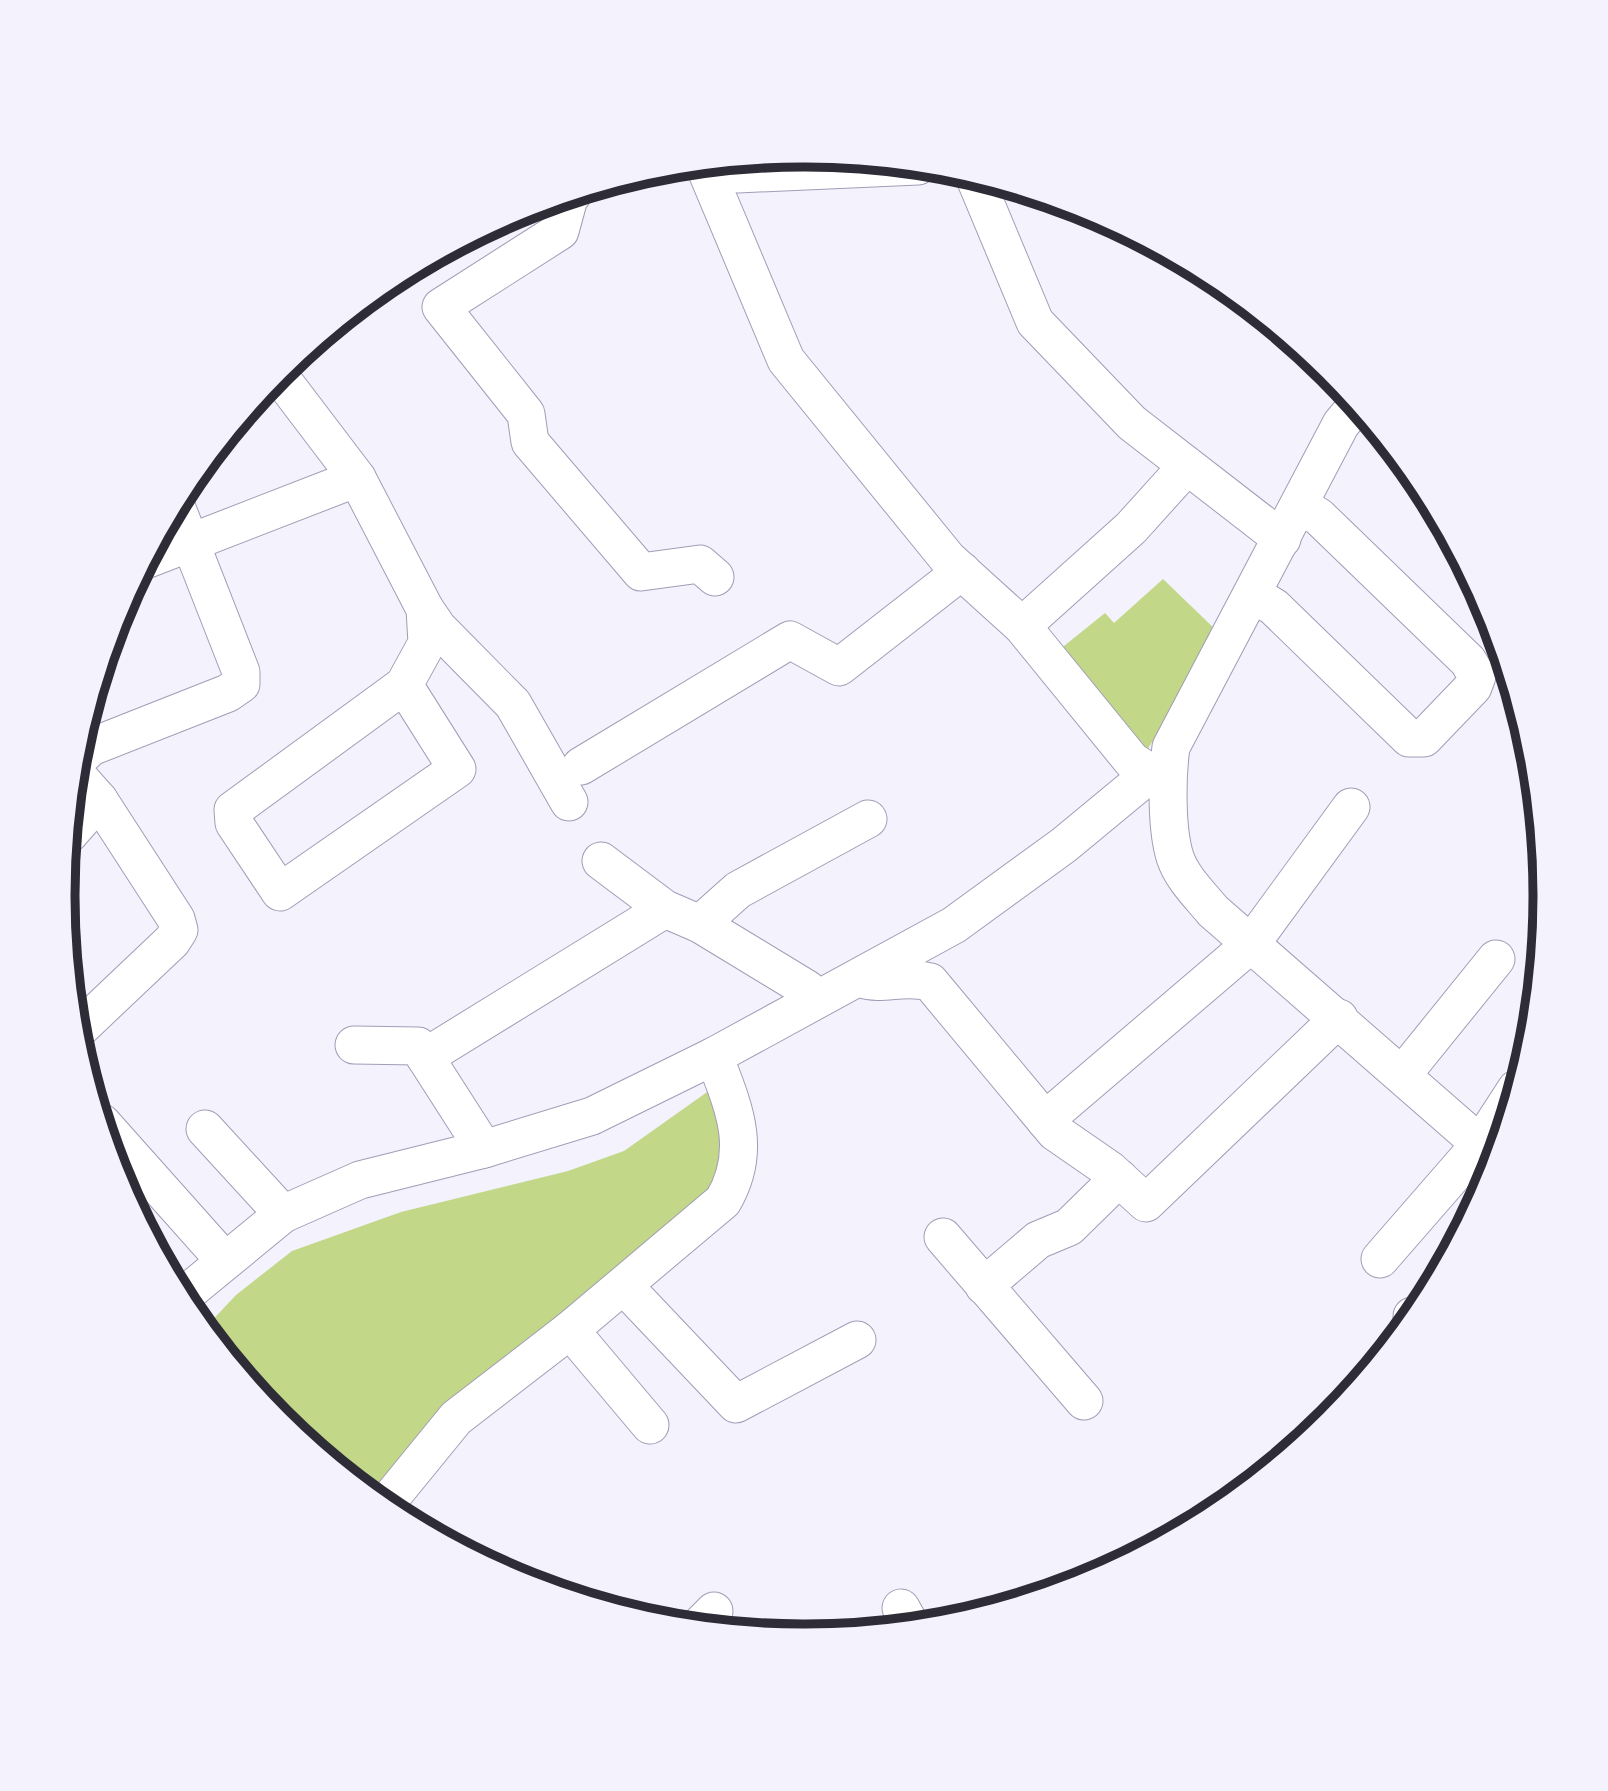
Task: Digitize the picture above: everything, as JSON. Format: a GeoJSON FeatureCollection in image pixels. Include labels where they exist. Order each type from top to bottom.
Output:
{"type":"FeatureCollection","features":[{"type":"Feature","properties":{"kind":"street"},"geometry":{"type":"LineString","coordinates":[[727,171],[738,174],[858,169]]}},
{"type":"Feature","properties":{"kind":"street"},"geometry":{"type":"LineString","coordinates":[[707,173],[786,360],[948,559],[1022,626],[1132,761],[1159,771]]}},
{"type":"Feature","properties":{"kind":"street"},"geometry":{"type":"LineString","coordinates":[[979,189],[1035,322],[1132,423],[1282,539]]}},
{"type":"Feature","properties":{"kind":"street"},"geometry":{"type":"LineString","coordinates":[[567,206],[560,231],[442,307],[526,414],[530,442],[641,572],[700,564],[715,577]]}},
{"type":"Feature","properties":{"kind":"street"},"geometry":{"type":"LineString","coordinates":[[286,383],[357,478],[438,628],[513,704],[569,802]]}},
{"type":"Feature","properties":{"kind":"street"},"geometry":{"type":"LineString","coordinates":[[191,1289],[283,1214],[360,1180],[484,1149],[592,1116],[714,1056],[854,977],[954,925],[1064,845],[1159,771],[1254,595],[1341,424],[1350,413]]}},
{"type":"Feature","properties":{"kind":"street"},"geometry":{"type":"LineString","coordinates":[[1022,626],[1131,528],[1187,466]]}},
{"type":"Feature","properties":{"kind":"street"},"geometry":{"type":"LineString","coordinates":[[160,554],[357,478]]}},
{"type":"Feature","properties":{"kind":"street"},"geometry":{"type":"LineString","coordinates":[[1254,595],[1274,607],[1409,738],[1424,738],[1473,687],[1477,676],[1468,661],[1319,517],[1300,505]]}},
{"type":"Feature","properties":{"kind":"street"},"geometry":{"type":"LineString","coordinates":[[90,748],[228,693],[241,684],[241,672],[181,518]]}},
{"type":"Feature","properties":{"kind":"street"},"geometry":{"type":"LineString","coordinates":[[581,766],[790,640],[839,667],[962,572]]}},
{"type":"Feature","properties":{"kind":"street"},"geometry":{"type":"LineString","coordinates":[[404,685],[457,769],[280,892],[234,823],[233,810],[404,685],[427,643],[425,608]]}},
{"type":"Feature","properties":{"kind":"street"},"geometry":{"type":"LineString","coordinates":[[1159,771],[1175,856],[1188,882],[1213,911],[1487,1149]]}},
{"type":"Feature","properties":{"kind":"street"},"geometry":{"type":"LineString","coordinates":[[81,803],[87,786]]}},
{"type":"Feature","properties":{"kind":"street"},"geometry":{"type":"LineString","coordinates":[[86,1022],[172,941],[179,930],[176,919],[87,786]]}},
{"type":"Feature","properties":{"kind":"street"},"geometry":{"type":"LineString","coordinates":[[1045,1120],[1251,944],[1351,807]]}},
{"type":"Feature","properties":{"kind":"street"},"geometry":{"type":"LineString","coordinates":[[700,925],[738,890],[868,819]]}},
{"type":"Feature","properties":{"kind":"street"},"geometry":{"type":"LineString","coordinates":[[601,861],[665,909],[700,925],[807,989],[814,999]]}},
{"type":"Feature","properties":{"kind":"street"},"geometry":{"type":"LineString","coordinates":[[425,1057],[665,909]]}},
{"type":"Feature","properties":{"kind":"street"},"geometry":{"type":"LineString","coordinates":[[1403,1074],[1496,959]]}},
{"type":"Feature","properties":{"kind":"street"},"geometry":{"type":"LineString","coordinates":[[854,977],[872,982],[911,977],[930,982],[1055,1132],[1119,1178],[1146,1203],[1339,1018]]}},
{"type":"Feature","properties":{"kind":"street"},"geometry":{"type":"LineString","coordinates":[[354,1045],[418,1046],[484,1149]]}},
{"type":"Feature","properties":{"kind":"street"},"geometry":{"type":"LineString","coordinates":[[392,1496],[456,1418],[570,1330],[723,1202],[735,1181],[740,1134],[714,1056]]}},
{"type":"Feature","properties":{"kind":"street"},"geometry":{"type":"LineString","coordinates":[[205,1129],[283,1214]]}},
{"type":"Feature","properties":{"kind":"street"},"geometry":{"type":"LineString","coordinates":[[118,1141],[225,1261]]}},
{"type":"Feature","properties":{"kind":"street"},"geometry":{"type":"LineString","coordinates":[[1380,1259],[1485,1153]]}},
{"type":"Feature","properties":{"kind":"street"},"geometry":{"type":"LineString","coordinates":[[984,1286],[1038,1240],[1069,1227],[1119,1178]]}},
{"type":"Feature","properties":{"kind":"street"},"geometry":{"type":"LineString","coordinates":[[943,1237],[1084,1401]]}},
{"type":"Feature","properties":{"kind":"street"},"geometry":{"type":"LineString","coordinates":[[624,1286],[736,1404],[857,1340]]}},
{"type":"Feature","properties":{"kind":"street"},"geometry":{"type":"LineString","coordinates":[[570,1330],[650,1425]]}},
{"type":"Feature","properties":{"kind":"green space"},"geometry":{"type":"Polygon","coordinates":[[[1163,579],[1218,632],[1143,757],[1059,650],[1105,613],[1114,623],[1163,579]]]}},
{"type":"Feature","properties":{"kind":"green space"},"geometry":{"type":"Polygon","coordinates":[[[717,1085],[730,1177],[382,1489],[360,1474],[289,1411],[256,1376],[212,1320],[236,1295],[292,1251],[401,1212],[568,1171],[624,1151],[717,1085]]]}}]}
